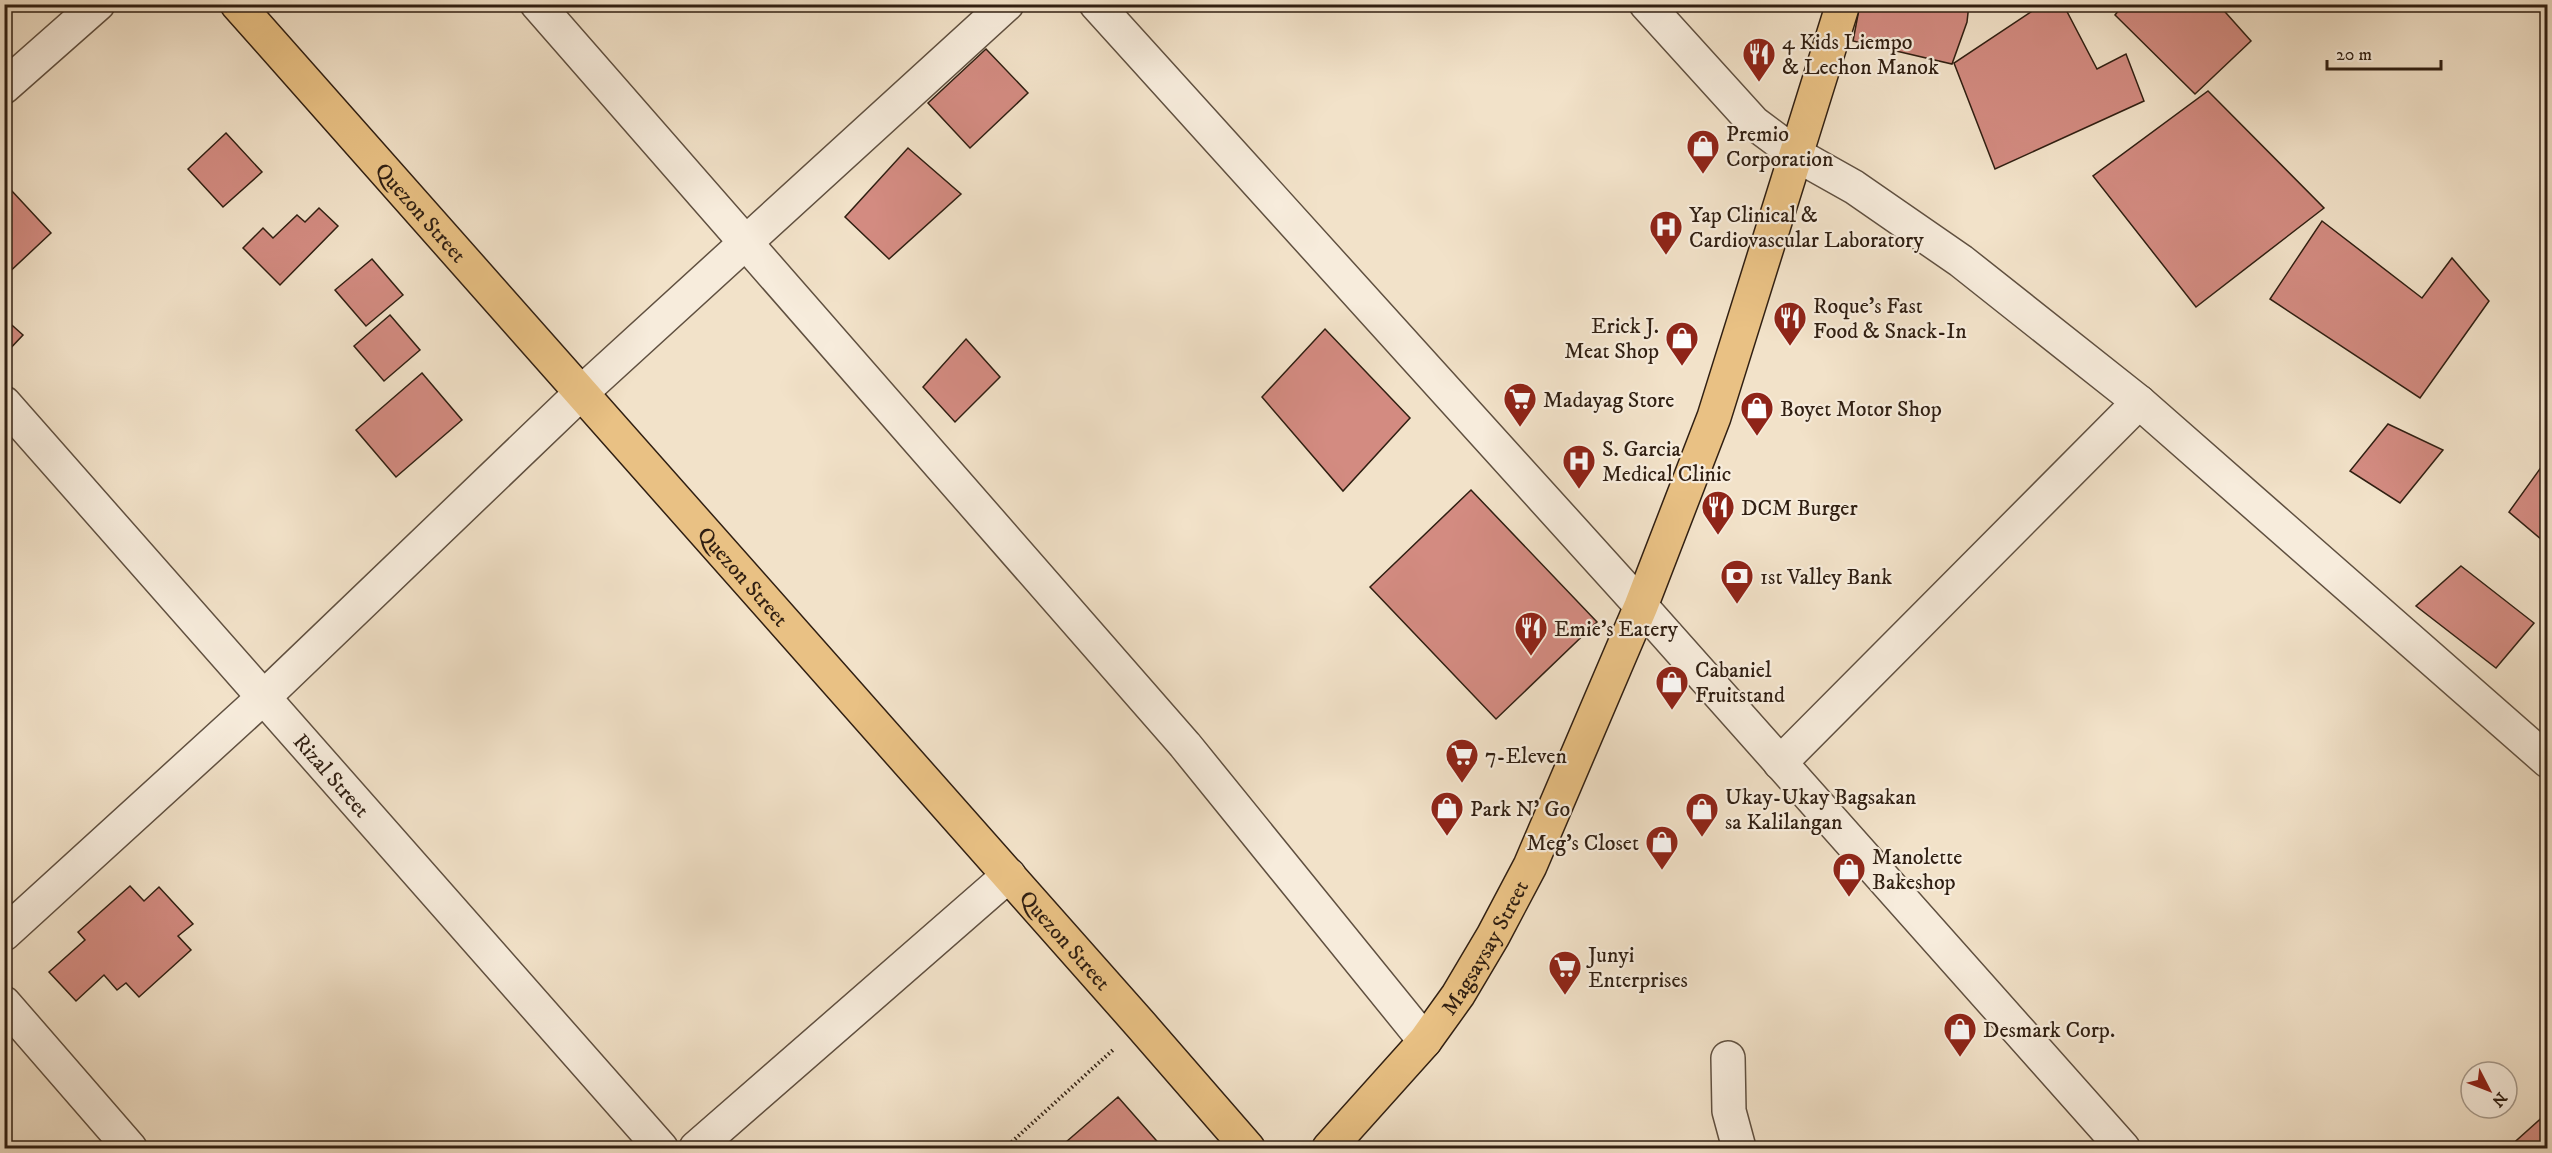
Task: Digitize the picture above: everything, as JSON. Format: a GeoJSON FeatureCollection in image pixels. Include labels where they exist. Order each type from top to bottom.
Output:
{"type":"FeatureCollection","features":[{"type":"Feature","properties":{"kind":"main road","name":"Quezon Street"},"geometry":{"type":"LineString","coordinates":[[237,4],[1009,875],[1248,1149]]}},
{"type":"Feature","properties":{"kind":"main road","name":"Magsaysay Street"},"geometry":{"type":"LineString","coordinates":[[1329,1149],[1425,1041],[1458,995],[1488,946],[1530,866],[1641,606],[1714,417],[1843,4]]}},
{"type":"Feature","properties":{"kind":"street"},"geometry":{"type":"LineString","coordinates":[[4,87],[98,4]]}},
{"type":"Feature","properties":{"kind":"street"},"geometry":{"type":"LineString","coordinates":[[537,4],[1185,745],[1425,1041]]}},
{"type":"Feature","properties":{"kind":"street"},"geometry":{"type":"LineString","coordinates":[[4,934],[265,696],[582,392],[1007,4]]}},
{"type":"Feature","properties":{"kind":"street"},"geometry":{"type":"LineString","coordinates":[[1096,4],[1641,606],[2124,1149]]}},
{"type":"Feature","properties":{"kind":"street"},"geometry":{"type":"LineString","coordinates":[[1646,4],[1715,83],[1754,123],[1797,155],[1854,187],[1961,261],[2139,402],[2547,761]]}},
{"type":"Feature","properties":{"kind":"street"},"geometry":{"type":"LineString","coordinates":[[1780,763],[2139,402]]}},
{"type":"Feature","properties":{"kind":"street","name":"Rizal Street"},"geometry":{"type":"LineString","coordinates":[[4,403],[265,696],[661,1149]]}},
{"type":"Feature","properties":{"kind":"street"},"geometry":{"type":"LineString","coordinates":[[696,1149],[1009,875]]}},
{"type":"Feature","properties":{"kind":"street"},"geometry":{"type":"LineString","coordinates":[[4,1003],[130,1149]]}},
{"type":"Feature","properties":{"kind":"street"},"geometry":{"type":"LineString","coordinates":[[1728,1058],[1730,1111],[1739,1149]]}},
{"type":"Feature","properties":{"kind":"path"},"geometry":{"type":"LineString","coordinates":[[1005,1149],[1141,1025]]}},
{"type":"Feature","properties":{"kind":"building"},"geometry":{"type":"Polygon","coordinates":[[[1860,4],[1969,4],[1967,22],[1952,64],[1853,41],[1860,4]]]}},
{"type":"Feature","properties":{"kind":"building"},"geometry":{"type":"Polygon","coordinates":[[[2043,4],[2063,4],[2097,69],[2126,54],[2144,101],[1995,169],[1954,63],[2043,4]]]}},
{"type":"Feature","properties":{"kind":"building"},"geometry":{"type":"Polygon","coordinates":[[[2124,4],[2218,4],[2251,41],[2195,94],[2115,15],[2124,4]]]}},
{"type":"Feature","properties":{"kind":"building"},"geometry":{"type":"Polygon","coordinates":[[[986,49],[1028,93],[970,148],[928,103],[986,49]]]}},
{"type":"Feature","properties":{"kind":"building"},"geometry":{"type":"Polygon","coordinates":[[[2208,91],[2324,208],[2196,307],[2093,176],[2208,91]]]}},
{"type":"Feature","properties":{"kind":"building"},"geometry":{"type":"Polygon","coordinates":[[[226,133],[262,172],[223,207],[188,169],[226,133]]]}},
{"type":"Feature","properties":{"kind":"building"},"geometry":{"type":"Polygon","coordinates":[[[908,148],[961,194],[889,259],[845,217],[908,148]]]}},
{"type":"Feature","properties":{"kind":"building"},"geometry":{"type":"Polygon","coordinates":[[[11,190],[51,233],[4,277],[4,196],[11,190]]]}},
{"type":"Feature","properties":{"kind":"building"},"geometry":{"type":"Polygon","coordinates":[[[319,208],[338,226],[280,285],[243,248],[263,228],[273,238],[297,215],[305,222],[319,208]]]}},
{"type":"Feature","properties":{"kind":"building"},"geometry":{"type":"Polygon","coordinates":[[[2322,221],[2422,298],[2452,258],[2489,301],[2420,398],[2270,299],[2322,221]]]}},
{"type":"Feature","properties":{"kind":"building"},"geometry":{"type":"Polygon","coordinates":[[[372,259],[403,295],[366,326],[335,290],[372,259]]]}},
{"type":"Feature","properties":{"kind":"building"},"geometry":{"type":"Polygon","coordinates":[[[390,315],[420,350],[384,381],[354,346],[390,315]]]}},
{"type":"Feature","properties":{"kind":"building"},"geometry":{"type":"Polygon","coordinates":[[[4,318],[23,335],[4,355],[4,318]]]}},
{"type":"Feature","properties":{"kind":"building"},"geometry":{"type":"Polygon","coordinates":[[[1325,329],[1410,418],[1343,491],[1262,397],[1325,329]]]}},
{"type":"Feature","properties":{"kind":"building"},"geometry":{"type":"Polygon","coordinates":[[[966,339],[1000,377],[955,422],[923,387],[966,339]]]}},
{"type":"Feature","properties":{"kind":"building"},"geometry":{"type":"Polygon","coordinates":[[[422,373],[462,420],[396,477],[356,430],[422,373]]]}},
{"type":"Feature","properties":{"kind":"building"},"geometry":{"type":"Polygon","coordinates":[[[2388,424],[2443,450],[2400,503],[2350,471],[2388,424]]]}},
{"type":"Feature","properties":{"kind":"building"},"geometry":{"type":"Polygon","coordinates":[[[2542,466],[2548,471],[2548,545],[2509,512],[2542,466]]]}},
{"type":"Feature","properties":{"kind":"building"},"geometry":{"type":"Polygon","coordinates":[[[1471,490],[1597,622],[1496,719],[1370,587],[1471,490]]]}},
{"type":"Feature","properties":{"kind":"building"},"geometry":{"type":"Polygon","coordinates":[[[2461,566],[2534,623],[2496,668],[2416,606],[2461,566]]]}},
{"type":"Feature","properties":{"kind":"building"},"geometry":{"type":"Polygon","coordinates":[[[130,886],[144,901],[159,887],[193,924],[178,936],[191,950],[139,997],[126,983],[117,990],[104,975],[76,1001],[49,972],[85,940],[78,932],[130,886]]]}},
{"type":"Feature","properties":{"kind":"building"},"geometry":{"type":"Polygon","coordinates":[[[1118,1097],[1163,1148],[1072,1148],[1066,1142],[1118,1097]]]}},
{"type":"Feature","properties":{"kind":"building"},"geometry":{"type":"Polygon","coordinates":[[[2548,1112],[2548,1148],[2508,1148],[2548,1112]]]}},
{"type":"Feature","properties":{"kind":"place","name":"4 Kids Liempo & Lechon Manok"},"geometry":{"type":"Point","coordinates":[1759,83]}},
{"type":"Feature","properties":{"kind":"place","name":"Premio Corporation"},"geometry":{"type":"Point","coordinates":[1703,175]}},
{"type":"Feature","properties":{"kind":"place","name":"Yap Clinical & Cardiovascular Laboratory"},"geometry":{"type":"Point","coordinates":[1666,256]}},
{"type":"Feature","properties":{"kind":"place","name":"Roque's Fast Food & Snack-In"},"geometry":{"type":"Point","coordinates":[1790,347]}},
{"type":"Feature","properties":{"kind":"place","name":"Erick J. Meat Shop"},"geometry":{"type":"Point","coordinates":[1682,367]}},
{"type":"Feature","properties":{"kind":"place","name":"Madayag Store"},"geometry":{"type":"Point","coordinates":[1520,428]}},
{"type":"Feature","properties":{"kind":"place","name":"Boyet Motor Shop"},"geometry":{"type":"Point","coordinates":[1757,437]}},
{"type":"Feature","properties":{"kind":"place","name":"S. Garcia Medical Clinic"},"geometry":{"type":"Point","coordinates":[1579,490]}},
{"type":"Feature","properties":{"kind":"place","name":"DCM Burger"},"geometry":{"type":"Point","coordinates":[1718,536]}},
{"type":"Feature","properties":{"kind":"place","name":"1st Valley Bank"},"geometry":{"type":"Point","coordinates":[1737,605]}},
{"type":"Feature","properties":{"kind":"place","name":"Emie's Eatery"},"geometry":{"type":"Point","coordinates":[1531,657]}},
{"type":"Feature","properties":{"kind":"place","name":"Cabaniel Fruitstand"},"geometry":{"type":"Point","coordinates":[1672,711]}},
{"type":"Feature","properties":{"kind":"place","name":"7-Eleven"},"geometry":{"type":"Point","coordinates":[1462,784]}},
{"type":"Feature","properties":{"kind":"place","name":"Park N' Go"},"geometry":{"type":"Point","coordinates":[1447,837]}},
{"type":"Feature","properties":{"kind":"place","name":"Ukay-Ukay Bagsakan sa Kalilangan"},"geometry":{"type":"Point","coordinates":[1702,838]}},
{"type":"Feature","properties":{"kind":"place","name":"Meg's Closet"},"geometry":{"type":"Point","coordinates":[1662,871]}},
{"type":"Feature","properties":{"kind":"place","name":"Manolette Bakeshop"},"geometry":{"type":"Point","coordinates":[1849,898]}},
{"type":"Feature","properties":{"kind":"place","name":"Junyi Enterprises"},"geometry":{"type":"Point","coordinates":[1565,996]}},
{"type":"Feature","properties":{"kind":"place","name":"Desmark Corp."},"geometry":{"type":"Point","coordinates":[1960,1058]}}]}
